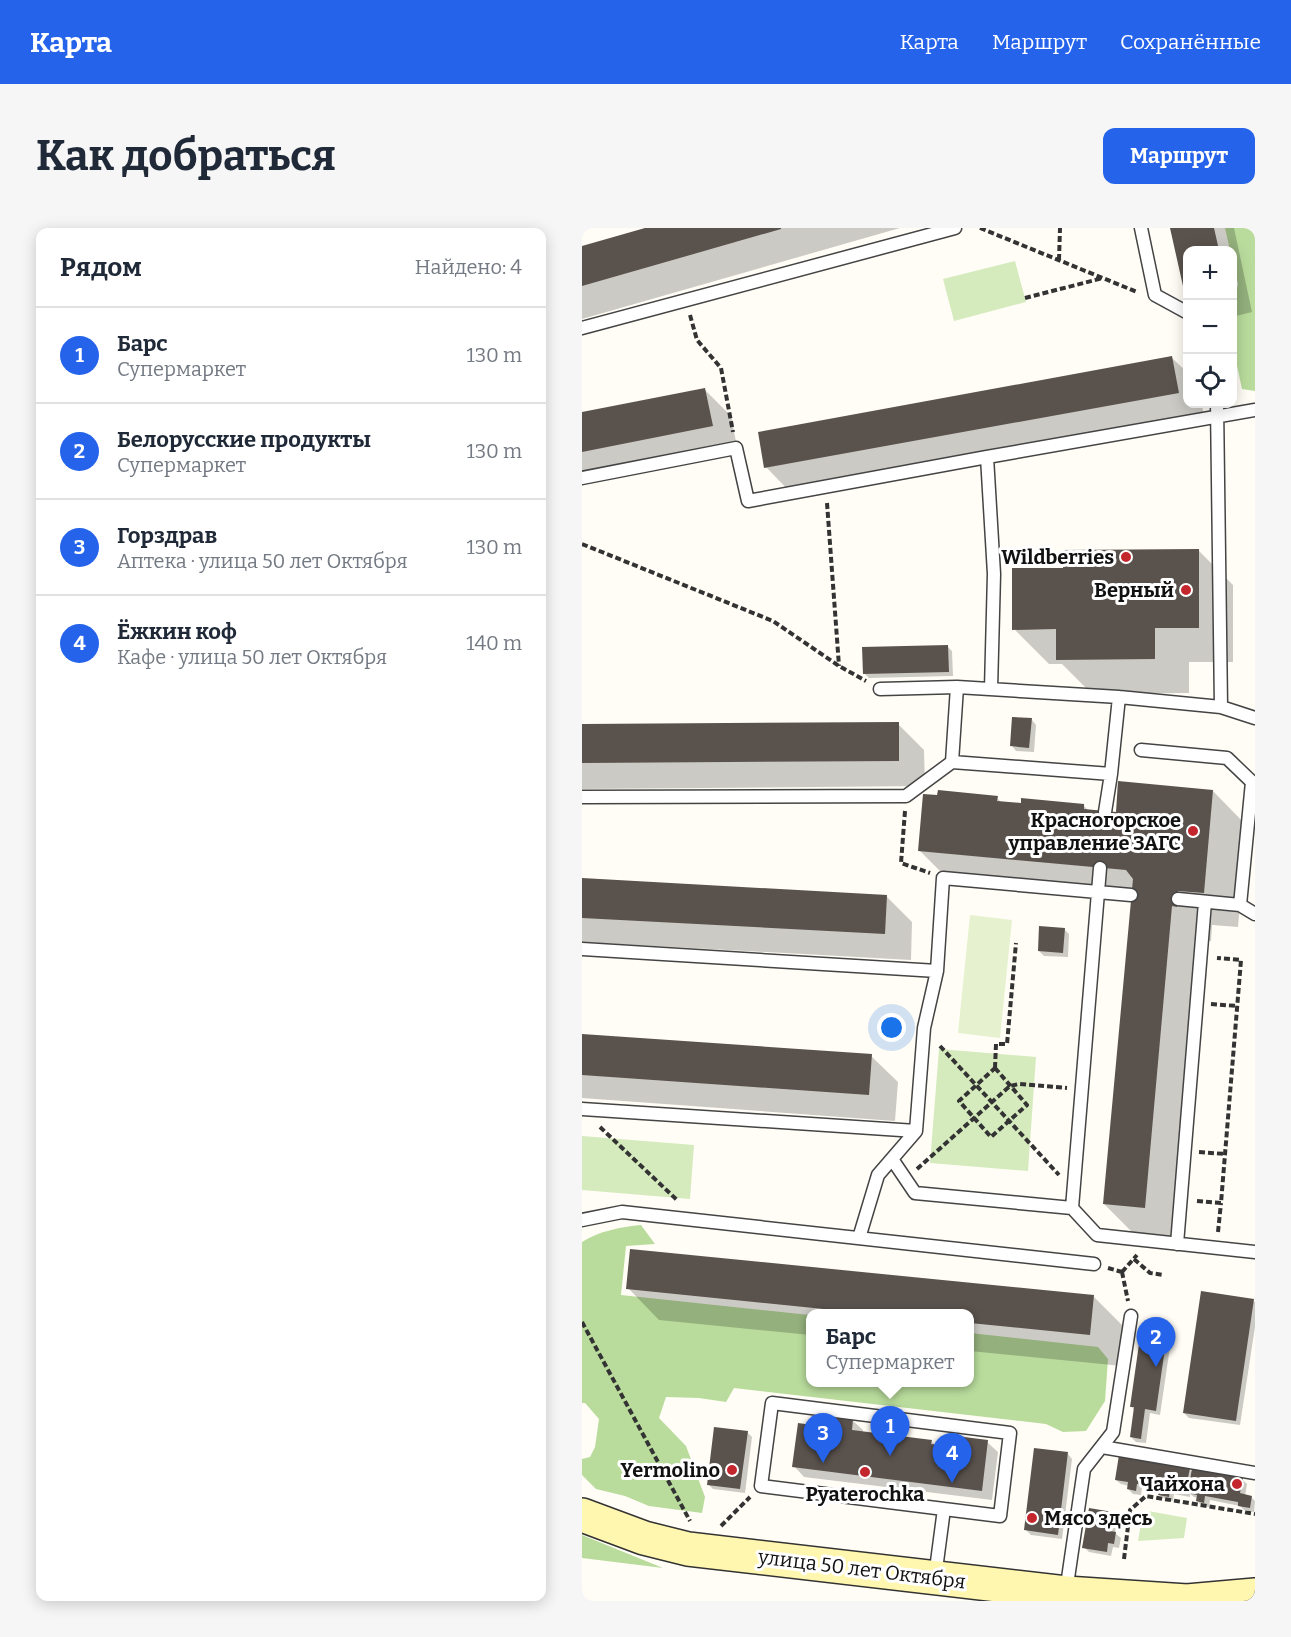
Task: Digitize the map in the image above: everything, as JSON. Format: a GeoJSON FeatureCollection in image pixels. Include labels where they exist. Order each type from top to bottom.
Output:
{"type":"FeatureCollection","features":[{"type":"Feature","properties":{"kind":"street","name":"улица 50 лет Октября"},"geometry":{"type":"LineString","coordinates":[[582,1515],[644,1538],[688,1549],[1066,1593],[1187,1601],[1255,1595]]}},
{"type":"Feature","properties":{"kind":"lane"},"geometry":{"type":"LineString","coordinates":[[582,328],[955,228]]}},
{"type":"Feature","properties":{"kind":"lane"},"geometry":{"type":"LineString","coordinates":[[1141,228],[1155,295],[1183,310]]}},
{"type":"Feature","properties":{"kind":"lane"},"geometry":{"type":"LineString","coordinates":[[582,478],[736,448],[748,501],[987,457],[1218,410],[1255,410]]}},
{"type":"Feature","properties":{"kind":"lane"},"geometry":{"type":"LineString","coordinates":[[1218,410],[1221,707]]}},
{"type":"Feature","properties":{"kind":"lane"},"geometry":{"type":"LineString","coordinates":[[987,457],[994,574],[991,689]]}},
{"type":"Feature","properties":{"kind":"lane"},"geometry":{"type":"LineString","coordinates":[[880,689],[957,687],[1119,697],[1221,707],[1255,718]]}},
{"type":"Feature","properties":{"kind":"lane"},"geometry":{"type":"LineString","coordinates":[[952,762],[957,687]]}},
{"type":"Feature","properties":{"kind":"lane"},"geometry":{"type":"LineString","coordinates":[[1106,812],[1119,697]]}},
{"type":"Feature","properties":{"kind":"lane"},"geometry":{"type":"LineString","coordinates":[[1141,750],[1227,758],[1252,782],[1240,905]]}},
{"type":"Feature","properties":{"kind":"lane"},"geometry":{"type":"LineString","coordinates":[[582,797],[906,796],[952,762],[1111,774]]}},
{"type":"Feature","properties":{"kind":"lane"},"geometry":{"type":"LineString","coordinates":[[1072,1208],[1100,868]]}},
{"type":"Feature","properties":{"kind":"lane"},"geometry":{"type":"LineString","coordinates":[[859,1238],[879,1175],[916,1131],[924,1028],[937,971],[943,878],[1131,895]]}},
{"type":"Feature","properties":{"kind":"lane"},"geometry":{"type":"LineString","coordinates":[[1178,899],[1240,905],[1255,914]]}},
{"type":"Feature","properties":{"kind":"lane"},"geometry":{"type":"LineString","coordinates":[[1177,1244],[1206,902]]}},
{"type":"Feature","properties":{"kind":"lane"},"geometry":{"type":"LineString","coordinates":[[582,949],[937,971]]}},
{"type":"Feature","properties":{"kind":"lane"},"geometry":{"type":"LineString","coordinates":[[582,1109],[916,1131]]}},
{"type":"Feature","properties":{"kind":"lane"},"geometry":{"type":"LineString","coordinates":[[892,1159],[915,1193],[1072,1208],[1097,1235],[1255,1252]]}},
{"type":"Feature","properties":{"kind":"lane"},"geometry":{"type":"LineString","coordinates":[[582,1220],[622,1212],[1094,1264]]}},
{"type":"Feature","properties":{"kind":"lane"},"geometry":{"type":"LineString","coordinates":[[1066,1593],[1084,1469],[1113,1432],[1131,1316]]}},
{"type":"Feature","properties":{"kind":"lane"},"geometry":{"type":"LineString","coordinates":[[772,1403],[1010,1433],[1000,1516],[944,1509],[761,1486],[772,1403]]}},
{"type":"Feature","properties":{"kind":"lane"},"geometry":{"type":"LineString","coordinates":[[1102,1448],[1255,1473]]}},
{"type":"Feature","properties":{"kind":"lane"},"geometry":{"type":"LineString","coordinates":[[935,1578],[944,1509]]}},
{"type":"Feature","properties":{"kind":"path"},"geometry":{"type":"LineString","coordinates":[[980,228],[1146,296],[1155,295]]}},
{"type":"Feature","properties":{"kind":"path"},"geometry":{"type":"LineString","coordinates":[[1059,260],[1060,228]]}},
{"type":"Feature","properties":{"kind":"path"},"geometry":{"type":"LineString","coordinates":[[1025,298],[1104,278]]}},
{"type":"Feature","properties":{"kind":"path"},"geometry":{"type":"LineString","coordinates":[[692,322],[697,340],[721,368],[736,448]]}},
{"type":"Feature","properties":{"kind":"path"},"geometry":{"type":"LineString","coordinates":[[826,487],[839,666]]}},
{"type":"Feature","properties":{"kind":"path"},"geometry":{"type":"LineString","coordinates":[[582,544],[773,621],[839,666],[880,689]]}},
{"type":"Feature","properties":{"kind":"path"},"geometry":{"type":"LineString","coordinates":[[906,796],[901,863],[943,878]]}},
{"type":"Feature","properties":{"kind":"path"},"geometry":{"type":"LineString","coordinates":[[995,1068],[959,1101],[991,1137],[1027,1105],[995,1068],[996,1044],[1007,1044],[1016,944]]}},
{"type":"Feature","properties":{"kind":"path"},"geometry":{"type":"LineString","coordinates":[[1201,957],[1241,960],[1217,1248]]}},
{"type":"Feature","properties":{"kind":"path"},"geometry":{"type":"LineString","coordinates":[[1197,1002],[1237,1006]]}},
{"type":"Feature","properties":{"kind":"path"},"geometry":{"type":"LineString","coordinates":[[924,1028],[1073,1191]]}},
{"type":"Feature","properties":{"kind":"path"},"geometry":{"type":"LineString","coordinates":[[906,1179],[1010,1086],[1019,1084],[1082,1090]]}},
{"type":"Feature","properties":{"kind":"path"},"geometry":{"type":"LineString","coordinates":[[596,1110],[595,1121],[685,1207],[685,1219]]}},
{"type":"Feature","properties":{"kind":"path"},"geometry":{"type":"LineString","coordinates":[[1185,1150],[1225,1154]]}},
{"type":"Feature","properties":{"kind":"path"},"geometry":{"type":"LineString","coordinates":[[1181,1200],[1221,1203]]}},
{"type":"Feature","properties":{"kind":"path"},"geometry":{"type":"LineString","coordinates":[[1134,1259],[1150,1273],[1164,1275]]}},
{"type":"Feature","properties":{"kind":"path"},"geometry":{"type":"LineString","coordinates":[[1122,1272],[1131,1316]]}},
{"type":"Feature","properties":{"kind":"path"},"geometry":{"type":"LineString","coordinates":[[582,1322],[693,1526]]}},
{"type":"Feature","properties":{"kind":"path"},"geometry":{"type":"LineString","coordinates":[[718,1529],[761,1486]]}},
{"type":"Feature","properties":{"kind":"path"},"geometry":{"type":"LineString","coordinates":[[1124,1559],[1130,1510],[1146,1496],[1255,1514]]}},
{"type":"Feature","properties":{"kind":"green space"},"geometry":{"type":"Polygon","coordinates":[[[1225,228],[1255,228],[1255,391],[1242,389],[1237,366],[1237,246],[1229,246],[1225,228]]]}},
{"type":"Feature","properties":{"kind":"green space"},"geometry":{"type":"Polygon","coordinates":[[[1015,261],[1026,302],[954,321],[943,279],[1015,261]]]}},
{"type":"Feature","properties":{"kind":"green space"},"geometry":{"type":"Polygon","coordinates":[[[970,915],[1012,920],[1000,1038],[958,1033],[970,915]]]}},
{"type":"Feature","properties":{"kind":"green space"},"geometry":{"type":"Polygon","coordinates":[[[939,1049],[1036,1057],[1028,1171],[930,1163],[939,1049]]]}},
{"type":"Feature","properties":{"kind":"green space"},"geometry":{"type":"Polygon","coordinates":[[[582,1136],[694,1145],[690,1199],[582,1190],[582,1136]]]}},
{"type":"Feature","properties":{"kind":"green space"},"geometry":{"type":"Polygon","coordinates":[[[641,1225],[655,1244],[626,1246],[621,1295],[806,1315],[806,1387],[974,1387],[974,1333],[1098,1347],[1108,1359],[1105,1401],[1086,1431],[1063,1432],[1046,1424],[734,1388],[726,1402],[666,1397],[659,1418],[686,1446],[705,1497],[702,1513],[649,1506],[625,1496],[596,1489],[582,1475],[582,1459],[590,1457],[595,1447],[599,1419],[585,1403],[582,1403],[582,1242],[610,1230],[641,1225]]]}},
{"type":"Feature","properties":{"kind":"green space"},"geometry":{"type":"Polygon","coordinates":[[[1148,1511],[1187,1518],[1184,1538],[1138,1541],[1142,1518],[1148,1511]]]}},
{"type":"Feature","properties":{"kind":"green space"},"geometry":{"type":"Polygon","coordinates":[[[582,1535],[663,1568],[582,1558],[582,1535]]]}},
{"type":"Feature","properties":{"kind":"building"},"geometry":{"type":"Polygon","coordinates":[[[645,228],[781,229],[582,286],[582,246],[645,228]]]}},
{"type":"Feature","properties":{"kind":"building"},"geometry":{"type":"Polygon","coordinates":[[[1170,228],[1214,228],[1218,246],[1183,246],[1183,286],[1170,228]]]}},
{"type":"Feature","properties":{"kind":"building"},"geometry":{"type":"Polygon","coordinates":[[[1172,356],[1179,393],[764,468],[758,432],[1172,356]]]}},
{"type":"Feature","properties":{"kind":"building"},"geometry":{"type":"Polygon","coordinates":[[[705,388],[713,426],[582,452],[582,412],[705,388]]]}},
{"type":"Feature","properties":{"kind":"building"},"geometry":{"type":"Polygon","coordinates":[[[1199,549],[1199,628],[1155,628],[1155,659],[1056,660],[1056,629],[1012,630],[1012,568],[1063,568],[1063,550],[1199,549]]]}},
{"type":"Feature","properties":{"kind":"building"},"geometry":{"type":"Polygon","coordinates":[[[948,645],[949,672],[863,674],[862,647],[948,645]]]}},
{"type":"Feature","properties":{"kind":"building"},"geometry":{"type":"Polygon","coordinates":[[[1012,717],[1032,718],[1029,748],[1010,746],[1012,717]]]}},
{"type":"Feature","properties":{"kind":"building"},"geometry":{"type":"Polygon","coordinates":[[[899,722],[899,761],[582,763],[582,724],[899,722]]]}},
{"type":"Feature","properties":{"kind":"building"},"geometry":{"type":"Polygon","coordinates":[[[1118,781],[1213,790],[1204,893],[1178,891],[1177,907],[1172,906],[1145,1208],[1103,1204],[1133,879],[1126,870],[918,851],[923,794],[937,795],[938,790],[998,796],[997,801],[1021,803],[1021,798],[1084,804],[1084,809],[1116,812],[1118,781]]]}},
{"type":"Feature","properties":{"kind":"building"},"geometry":{"type":"Polygon","coordinates":[[[582,878],[887,895],[885,934],[582,918],[582,878]]]}},
{"type":"Feature","properties":{"kind":"building"},"geometry":{"type":"Polygon","coordinates":[[[1039,926],[1065,928],[1063,953],[1038,951],[1039,926]]]}},
{"type":"Feature","properties":{"kind":"building"},"geometry":{"type":"Polygon","coordinates":[[[582,1034],[872,1054],[869,1095],[582,1075],[582,1034]]]}},
{"type":"Feature","properties":{"kind":"building"},"geometry":{"type":"Polygon","coordinates":[[[630,1249],[1094,1295],[1090,1335],[974,1323],[974,1309],[824,1309],[626,1289],[630,1249]]]}},
{"type":"Feature","properties":{"kind":"building"},"geometry":{"type":"Polygon","coordinates":[[[1201,1291],[1254,1299],[1236,1421],[1183,1413],[1201,1291]]]}},
{"type":"Feature","properties":{"kind":"building"},"geometry":{"type":"Polygon","coordinates":[[[1141,1330],[1167,1334],[1156,1411],[1145,1409],[1141,1439],[1130,1437],[1134,1407],[1130,1407],[1141,1330]]]}},
{"type":"Feature","properties":{"kind":"building"},"geometry":{"type":"Polygon","coordinates":[[[836,1416],[853,1419],[852,1430],[932,1440],[931,1444],[947,1446],[948,1435],[988,1440],[982,1491],[792,1467],[798,1423],[834,1428],[836,1416]]]}},
{"type":"Feature","properties":{"kind":"building"},"geometry":{"type":"Polygon","coordinates":[[[714,1427],[748,1431],[740,1489],[707,1485],[714,1427]]]}},
{"type":"Feature","properties":{"kind":"building"},"geometry":{"type":"Polygon","coordinates":[[[1034,1448],[1068,1452],[1058,1535],[1024,1530],[1034,1448]]]}},
{"type":"Feature","properties":{"kind":"building"},"geometry":{"type":"Polygon","coordinates":[[[1119,1455],[1190,1468],[1185,1493],[1170,1490],[1169,1497],[1158,1495],[1160,1488],[1137,1484],[1136,1491],[1127,1489],[1128,1482],[1115,1480],[1119,1455]]]}},
{"type":"Feature","properties":{"kind":"building"},"geometry":{"type":"Polygon","coordinates":[[[1192,1468],[1243,1477],[1240,1493],[1252,1496],[1250,1508],[1238,1506],[1238,1502],[1205,1496],[1204,1503],[1196,1501],[1197,1495],[1188,1493],[1192,1468]]]}},
{"type":"Feature","properties":{"kind":"building"},"geometry":{"type":"Polygon","coordinates":[[[1089,1508],[1113,1512],[1110,1531],[1116,1532],[1114,1544],[1108,1543],[1107,1552],[1082,1548],[1089,1508]]]}},
{"type":"Feature","properties":{"kind":"place","name":"Wildberries"},"geometry":{"type":"Point","coordinates":[1126,557]}},
{"type":"Feature","properties":{"kind":"place","name":"Верный"},"geometry":{"type":"Point","coordinates":[1186,590]}},
{"type":"Feature","properties":{"kind":"place","name":"Красногорское управление ЗАГС"},"geometry":{"type":"Point","coordinates":[1193,831]}},
{"type":"Feature","properties":{"kind":"place","name":"Белорусские продукты"},"geometry":{"type":"Point","coordinates":[1156,1367]}},
{"type":"Feature","properties":{"kind":"place","name":"Барс"},"geometry":{"type":"Point","coordinates":[890,1456]}},
{"type":"Feature","properties":{"kind":"place","name":"Горздрав"},"geometry":{"type":"Point","coordinates":[823,1463]}},
{"type":"Feature","properties":{"kind":"place","name":"Yermolino"},"geometry":{"type":"Point","coordinates":[732,1470]}},
{"type":"Feature","properties":{"kind":"place","name":"Pyaterochka"},"geometry":{"type":"Point","coordinates":[865,1472]}},
{"type":"Feature","properties":{"kind":"place","name":"Ёжкин коф"},"geometry":{"type":"Point","coordinates":[952,1483]}},
{"type":"Feature","properties":{"kind":"place","name":"Чайхона"},"geometry":{"type":"Point","coordinates":[1237,1484]}},
{"type":"Feature","properties":{"kind":"place","name":"Мясо здесь"},"geometry":{"type":"Point","coordinates":[1032,1518]}}]}
